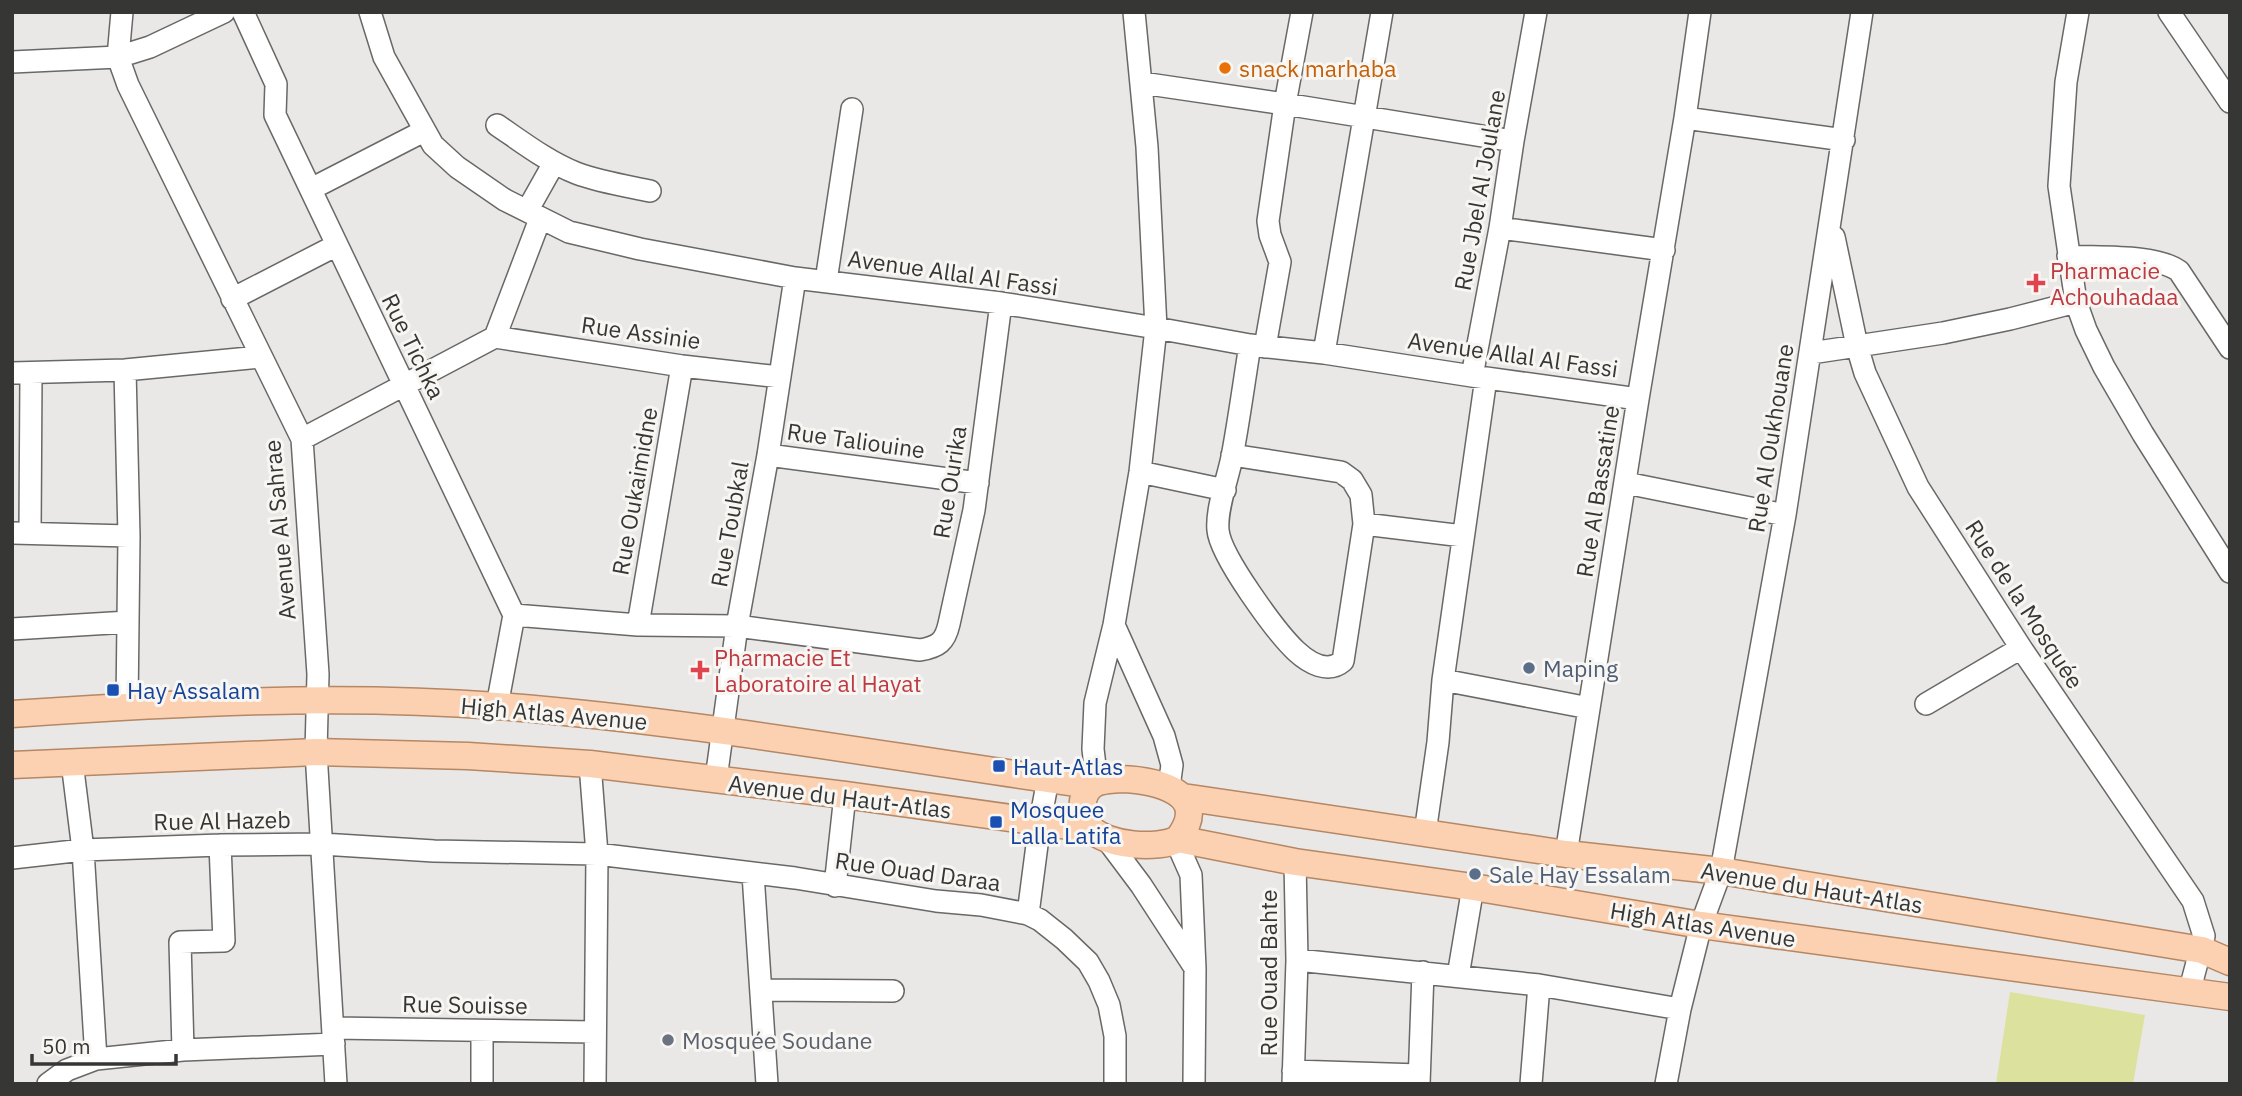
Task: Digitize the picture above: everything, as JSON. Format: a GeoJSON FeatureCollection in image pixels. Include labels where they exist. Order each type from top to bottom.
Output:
{"type":"FeatureCollection","features":[{"type":"Feature","properties":{"kind":"main road","name":"High Atlas Avenue"},"geometry":{"type":"LineString","coordinates":[[12,714],[127,706],[316,699],[497,706],[722,730],[1094,784]]}},
{"type":"Feature","properties":{"kind":"main road","name":"High Atlas Avenue"},"geometry":{"type":"LineString","coordinates":[[12,765],[316,752],[468,756],[590,764]]}},
{"type":"Feature","properties":{"kind":"main road","name":"Avenue du Haut-Atlas"},"geometry":{"type":"LineString","coordinates":[[590,764],[845,795],[1040,822],[1098,833]]}},
{"type":"Feature","properties":{"kind":"main road"},"geometry":{"type":"LineString","coordinates":[[1112,780],[1135,780],[1176,792],[1189,811],[1187,828],[1177,840],[1148,846],[1120,842],[1098,833],[1082,813],[1084,797],[1094,784],[1112,780]]}},
{"type":"Feature","properties":{"kind":"main road","name":"Avenue du Haut-Atlas"},"geometry":{"type":"LineString","coordinates":[[1176,792],[1566,854],[1721,871],[2202,950],[2230,962]]}},
{"type":"Feature","properties":{"kind":"main road","name":"High Atlas Avenue"},"geometry":{"type":"LineString","coordinates":[[1177,840],[1295,862],[1474,887],[1701,925],[2230,997]]}},
{"type":"Feature","properties":{"kind":"street","name":"Avenue Al Sahrae"},"geometry":{"type":"LineString","coordinates":[[122,12],[118,57],[128,85],[302,439],[318,674],[316,752],[336,1084]]}},
{"type":"Feature","properties":{"kind":"street"},"geometry":{"type":"LineString","coordinates":[[12,62],[118,57],[150,47],[224,12]]}},
{"type":"Feature","properties":{"kind":"street","name":"Rue Tichka"},"geometry":{"type":"LineString","coordinates":[[243,12],[276,84],[275,115],[514,615]]}},
{"type":"Feature","properties":{"kind":"street","name":"Avenue Allal Al Fassi"},"geometry":{"type":"LineString","coordinates":[[370,12],[384,57],[433,145],[457,167],[505,200],[569,232],[640,249],[795,278],[1001,303],[1258,346],[1324,353],[1637,399]]}},
{"type":"Feature","properties":{"kind":"street"},"geometry":{"type":"LineString","coordinates":[[1094,784],[1094,703],[1114,625],[1140,472],[1156,328],[1151,206],[1134,12]]}},
{"type":"Feature","properties":{"kind":"street"},"geometry":{"type":"LineString","coordinates":[[1232,455],[1323,468],[1348,475],[1361,495],[1364,524],[1343,661],[1332,667],[1319,666],[1303,657],[1283,639],[1225,552],[1217,527],[1232,455],[1280,262],[1268,220],[1302,12]]}},
{"type":"Feature","properties":{"kind":"street"},"geometry":{"type":"LineString","coordinates":[[1324,353],[1382,12]]}},
{"type":"Feature","properties":{"kind":"street","name":"Rue Jbel Al Joulane"},"geometry":{"type":"LineString","coordinates":[[1425,833],[1463,536],[1479,377],[1513,141],[1536,12]]}},
{"type":"Feature","properties":{"kind":"street","name":"Rue Al Bassatine"},"geometry":{"type":"LineString","coordinates":[[1566,854],[1700,12]]}},
{"type":"Feature","properties":{"kind":"street","name":"Rue Al Oukhouane"},"geometry":{"type":"LineString","coordinates":[[1666,1084],[1680,1009],[1701,925],[1721,871],[1786,515],[1862,12]]}},
{"type":"Feature","properties":{"kind":"street"},"geometry":{"type":"LineString","coordinates":[[2078,12],[2066,82],[2059,186],[2076,302],[2086,330],[2111,378],[2230,572]]}},
{"type":"Feature","properties":{"kind":"street"},"geometry":{"type":"LineString","coordinates":[[2169,12],[2230,102]]}},
{"type":"Feature","properties":{"kind":"street"},"geometry":{"type":"LineString","coordinates":[[1142,83],[1513,141]]}},
{"type":"Feature","properties":{"kind":"street"},"geometry":{"type":"LineString","coordinates":[[826,281],[852,109]]}},
{"type":"Feature","properties":{"kind":"street"},"geometry":{"type":"LineString","coordinates":[[1685,118],[1843,140]]}},
{"type":"Feature","properties":{"kind":"street"},"geometry":{"type":"LineString","coordinates":[[497,125],[554,163],[577,174],[650,191]]}},
{"type":"Feature","properties":{"kind":"street"},"geometry":{"type":"LineString","coordinates":[[311,189],[424,131]]}},
{"type":"Feature","properties":{"kind":"street"},"geometry":{"type":"LineString","coordinates":[[302,439],[495,337],[533,215],[554,163]]}},
{"type":"Feature","properties":{"kind":"street","name":"Rue de la Mosquée"},"geometry":{"type":"LineString","coordinates":[[1831,224],[1865,373],[1918,487],[2021,648],[2193,901],[2204,936],[2189,993]]}},
{"type":"Feature","properties":{"kind":"street"},"geometry":{"type":"LineString","coordinates":[[1500,228],[1664,250]]}},
{"type":"Feature","properties":{"kind":"street"},"geometry":{"type":"LineString","coordinates":[[232,299],[337,245]]}},
{"type":"Feature","properties":{"kind":"street"},"geometry":{"type":"LineString","coordinates":[[2068,256],[2148,260],[2171,266],[2179,271],[2228,341]]}},
{"type":"Feature","properties":{"kind":"street","name":"Rue Toubkal"},"geometry":{"type":"LineString","coordinates":[[716,779],[737,626],[768,455],[795,278]]}},
{"type":"Feature","properties":{"kind":"street"},"geometry":{"type":"LineString","coordinates":[[1811,353],[1956,330],[2076,302]]}},
{"type":"Feature","properties":{"kind":"street","name":"Rue Ourika"},"geometry":{"type":"LineString","coordinates":[[737,626],[920,650],[939,645],[946,636],[974,510],[1001,303]]}},
{"type":"Feature","properties":{"kind":"street","name":"Rue Assinie"},"geometry":{"type":"LineString","coordinates":[[495,337],[682,366],[780,377]]}},
{"type":"Feature","properties":{"kind":"street"},"geometry":{"type":"LineString","coordinates":[[129,536],[21,533],[22,373],[125,370],[260,357]]}},
{"type":"Feature","properties":{"kind":"street","name":"Rue Oukaimidne"},"geometry":{"type":"LineString","coordinates":[[638,625],[682,366]]}},
{"type":"Feature","properties":{"kind":"street"},"geometry":{"type":"LineString","coordinates":[[125,370],[129,536],[127,706]]}},
{"type":"Feature","properties":{"kind":"street","name":"Rue Taliouine"},"geometry":{"type":"LineString","coordinates":[[768,455],[978,483]]}},
{"type":"Feature","properties":{"kind":"street"},"geometry":{"type":"LineString","coordinates":[[1140,472],[1225,490]]}},
{"type":"Feature","properties":{"kind":"street"},"geometry":{"type":"LineString","coordinates":[[1626,483],[1786,515]]}},
{"type":"Feature","properties":{"kind":"street"},"geometry":{"type":"LineString","coordinates":[[1364,524],[1463,536]]}},
{"type":"Feature","properties":{"kind":"street"},"geometry":{"type":"LineString","coordinates":[[497,706],[514,615],[638,625],[737,626]]}},
{"type":"Feature","properties":{"kind":"street"},"geometry":{"type":"LineString","coordinates":[[12,629],[128,622]]}},
{"type":"Feature","properties":{"kind":"street"},"geometry":{"type":"LineString","coordinates":[[1114,625],[1164,736],[1176,792]]}},
{"type":"Feature","properties":{"kind":"street"},"geometry":{"type":"LineString","coordinates":[[1926,705],[2021,648]]}},
{"type":"Feature","properties":{"kind":"street"},"geometry":{"type":"LineString","coordinates":[[1443,680],[1589,708]]}},
{"type":"Feature","properties":{"kind":"street"},"geometry":{"type":"LineString","coordinates":[[72,761],[83,850],[96,1059]]}},
{"type":"Feature","properties":{"kind":"street"},"geometry":{"type":"LineString","coordinates":[[590,764],[597,854],[595,1084]]}},
{"type":"Feature","properties":{"kind":"street"},"geometry":{"type":"LineString","coordinates":[[1028,914],[1048,779]]}},
{"type":"Feature","properties":{"kind":"street"},"geometry":{"type":"LineString","coordinates":[[835,886],[845,795]]}},
{"type":"Feature","properties":{"kind":"street"},"geometry":{"type":"LineString","coordinates":[[1098,833],[1141,885],[1195,969]]}},
{"type":"Feature","properties":{"kind":"street"},"geometry":{"type":"LineString","coordinates":[[1177,840],[1191,875],[1195,969],[1194,1084]]}},
{"type":"Feature","properties":{"kind":"street","name":"Rue Al Hazeb"},"geometry":{"type":"LineString","coordinates":[[12,858],[83,850],[322,844],[434,851],[597,854]]}},
{"type":"Feature","properties":{"kind":"street"},"geometry":{"type":"LineString","coordinates":[[183,1050],[180,942],[224,941],[220,845]]}},
{"type":"Feature","properties":{"kind":"street","name":"Rue Ouad Daraa"},"geometry":{"type":"LineString","coordinates":[[597,854],[795,878],[1028,914],[1064,939],[1088,962],[1099,981],[1109,1004],[1115,1036],[1115,1084]]}},
{"type":"Feature","properties":{"kind":"street","name":"Rue Ouad Bahte"},"geometry":{"type":"LineString","coordinates":[[1293,1077],[1297,960],[1295,862]]}},
{"type":"Feature","properties":{"kind":"street"},"geometry":{"type":"LineString","coordinates":[[753,874],[767,1084]]}},
{"type":"Feature","properties":{"kind":"street"},"geometry":{"type":"LineString","coordinates":[[1458,976],[1474,887]]}},
{"type":"Feature","properties":{"kind":"street"},"geometry":{"type":"LineString","coordinates":[[1297,960],[1539,985],[1680,1009]]}},
{"type":"Feature","properties":{"kind":"street"},"geometry":{"type":"LineString","coordinates":[[1293,1077],[1419,1079],[1423,972]]}},
{"type":"Feature","properties":{"kind":"street"},"geometry":{"type":"LineString","coordinates":[[1531,1084],[1539,985]]}},
{"type":"Feature","properties":{"kind":"street"},"geometry":{"type":"LineString","coordinates":[[761,990],[893,991]]}},
{"type":"Feature","properties":{"kind":"street"},"geometry":{"type":"LineString","coordinates":[[482,1031],[482,1084]]}},
{"type":"Feature","properties":{"kind":"street","name":"Rue Souisse"},"geometry":{"type":"LineString","coordinates":[[48,1084],[68,1070],[96,1059],[183,1050],[334,1036],[482,1031],[596,1032]]}},
{"type":"Feature","properties":{"kind":"green space"},"geometry":{"type":"Polygon","coordinates":[[[2010,992],[2145,1015],[2133,1084],[1996,1084],[2010,992]]]}},
{"type":"Feature","properties":{"kind":"place","name":"snack marhaba"},"geometry":{"type":"Point","coordinates":[1225,68]}},
{"type":"Feature","properties":{"kind":"place","name":"Pharmacie Achouhadaa"},"geometry":{"type":"Point","coordinates":[2036,283]}},
{"type":"Feature","properties":{"kind":"place","name":"Maping"},"geometry":{"type":"Point","coordinates":[1529,668]}},
{"type":"Feature","properties":{"kind":"place","name":"Pharmacie Et Laboratoire al Hayat"},"geometry":{"type":"Point","coordinates":[700,670]}},
{"type":"Feature","properties":{"kind":"place","name":"Hay Assalam"},"geometry":{"type":"Point","coordinates":[113,690]}},
{"type":"Feature","properties":{"kind":"place","name":"Haut-Atlas"},"geometry":{"type":"Point","coordinates":[999,766]}},
{"type":"Feature","properties":{"kind":"place","name":"Mosquee Lalla Latifa"},"geometry":{"type":"Point","coordinates":[996,822]}},
{"type":"Feature","properties":{"kind":"place","name":"Sale Hay Essalam"},"geometry":{"type":"Point","coordinates":[1475,874]}},
{"type":"Feature","properties":{"kind":"place","name":"Mosquée Soudane"},"geometry":{"type":"Point","coordinates":[668,1040]}}]}
